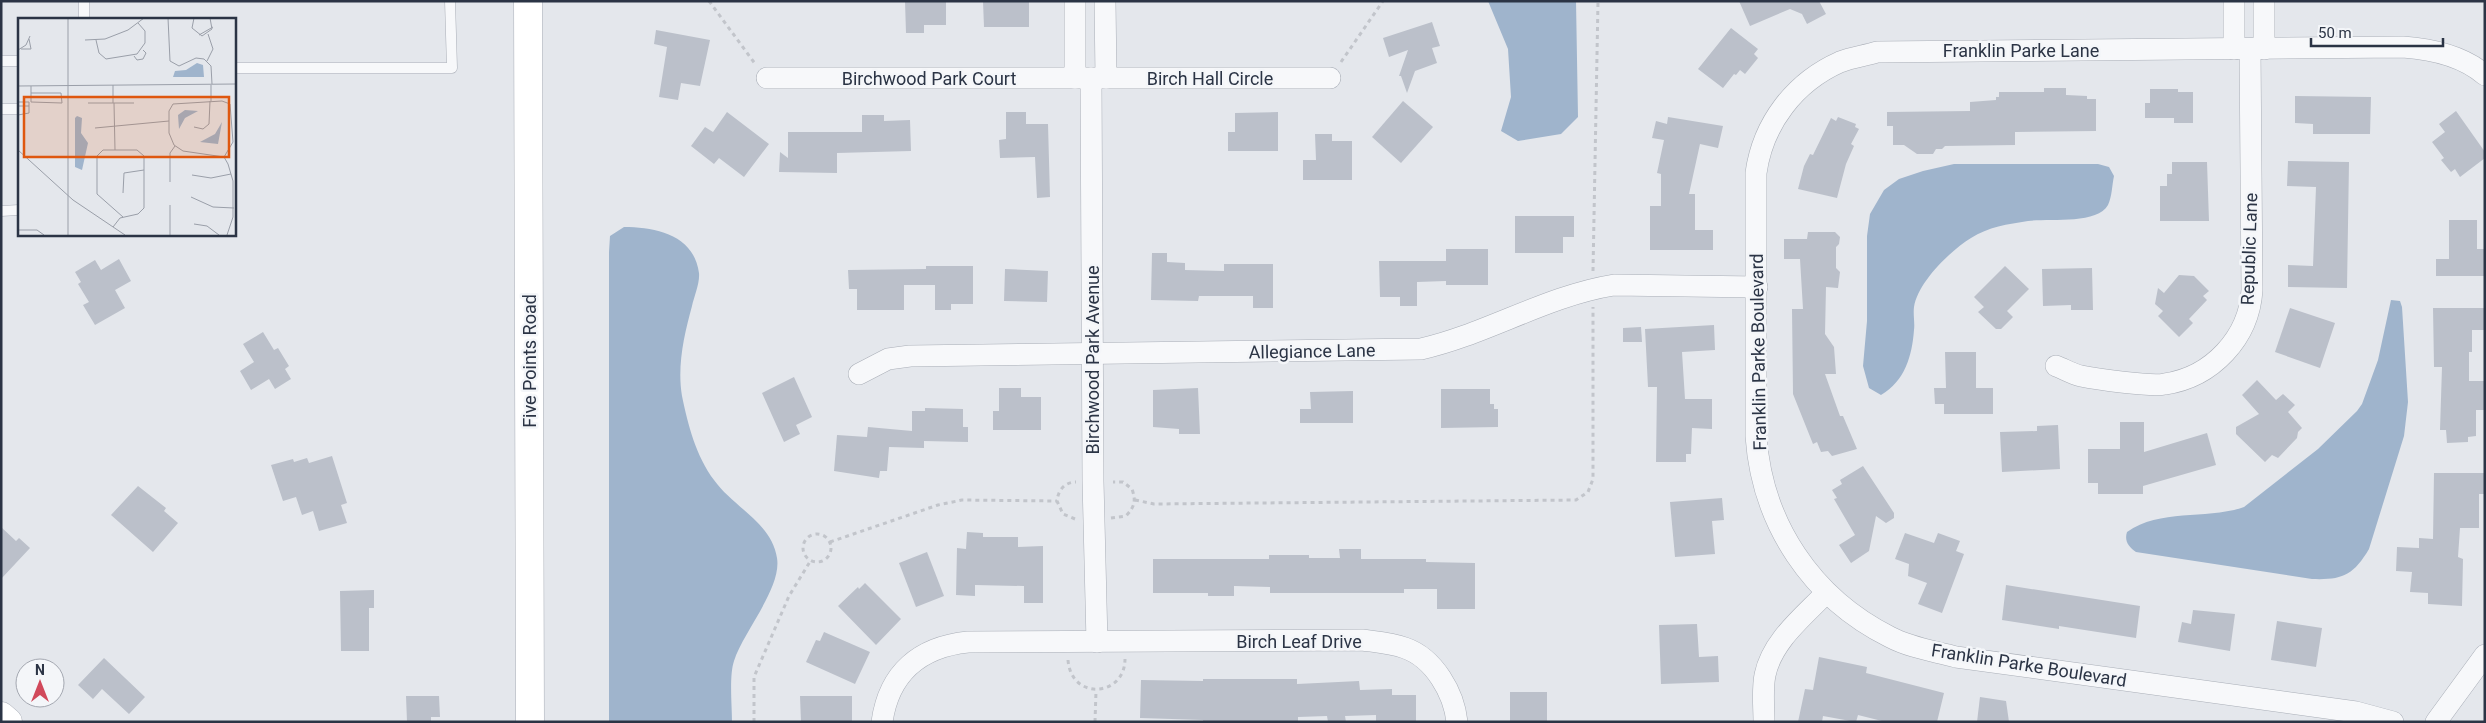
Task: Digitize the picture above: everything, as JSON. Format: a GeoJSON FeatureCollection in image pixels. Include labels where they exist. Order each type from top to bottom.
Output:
{"type":"FeatureCollection","features":[{"type":"Feature","properties":{"kind":"street","name":"Five Points Road"},"geometry":{"type":"LineString","coordinates":[[528,1],[530,722]]}},
{"type":"Feature","properties":{"kind":"street","name":"Birchwood Park Avenue"},"geometry":{"type":"LineString","coordinates":[[1075,1],[1090,78],[1097,642]]}},
{"type":"Feature","properties":{"kind":"street","name":"Birchwood Park Avenue"},"geometry":{"type":"LineString","coordinates":[[1090,78],[1105,1]]}},
{"type":"Feature","properties":{"kind":"street","name":"Republic Lane"},"geometry":{"type":"LineString","coordinates":[[2056,366],[2079,376],[2164,385],[2192,377],[2212,365],[2226,352],[2240,332],[2248,311],[2252,290],[2249,48],[2234,1]]}},
{"type":"Feature","properties":{"kind":"street","name":"Republic Lane"},"geometry":{"type":"LineString","coordinates":[[2249,48],[2264,1]]}},
{"type":"Feature","properties":{"kind":"street","name":"Franklin Parke Lane"},"geometry":{"type":"LineString","coordinates":[[1802,86],[1841,61],[1856,56],[1891,51],[2249,48],[2424,49],[2455,57],[2485,75]]}},
{"type":"Feature","properties":{"kind":"street","name":"Birchwood Park Court"},"geometry":{"type":"LineString","coordinates":[[767,78],[1090,78]]}},
{"type":"Feature","properties":{"kind":"street","name":"Birch Hall Circle"},"geometry":{"type":"LineString","coordinates":[[1090,78],[1330,78]]}},
{"type":"Feature","properties":{"kind":"street","name":"Franklin Parke Boulevard"},"geometry":{"type":"LineString","coordinates":[[1802,86],[1774,119],[1763,142],[1758,165],[1756,186],[1756,436],[1762,481],[1772,512],[1790,548],[1809,575],[1826,594],[1870,627],[1892,638],[1929,652],[2346,710],[2377,716],[2393,722]]}},
{"type":"Feature","properties":{"kind":"street","name":"Allegiance Lane"},"geometry":{"type":"LineString","coordinates":[[859,374],[888,358],[903,357],[1421,349],[1450,341],[1554,300],[1614,285],[1757,287]]}},
{"type":"Feature","properties":{"kind":"street"},"geometry":{"type":"LineString","coordinates":[[1764,722],[1764,684],[1768,664],[1774,650],[1826,594]]}},
{"type":"Feature","properties":{"kind":"street","name":"Birch Leaf Drive"},"geometry":{"type":"LineString","coordinates":[[882,722],[889,693],[894,683],[909,665],[930,650],[950,644],[968,642],[1362,640],[1389,644],[1413,652],[1434,669],[1451,697],[1457,722]]}},
{"type":"Feature","properties":{"kind":"street"},"geometry":{"type":"LineString","coordinates":[[2436,722],[2485,655]]}},
{"type":"Feature","properties":{"kind":"street"},"geometry":{"type":"LineString","coordinates":[[1,716],[8,722]]}},
{"type":"Feature","properties":{"kind":"lane"},"geometry":{"type":"LineString","coordinates":[[84,1],[84,18]]}},
{"type":"Feature","properties":{"kind":"lane"},"geometry":{"type":"LineString","coordinates":[[235,68],[452,68],[450,1]]}},
{"type":"Feature","properties":{"kind":"lane"},"geometry":{"type":"LineString","coordinates":[[1,61],[18,61]]}},
{"type":"Feature","properties":{"kind":"lane"},"geometry":{"type":"LineString","coordinates":[[1,109],[18,109]]}},
{"type":"Feature","properties":{"kind":"lane"},"geometry":{"type":"LineString","coordinates":[[1,211],[18,210]]}},
{"type":"Feature","properties":{"kind":"path"},"geometry":{"type":"LineString","coordinates":[[709,1],[767,78]]}},
{"type":"Feature","properties":{"kind":"path"},"geometry":{"type":"LineString","coordinates":[[1330,78],[1383,1]]}},
{"type":"Feature","properties":{"kind":"path"},"geometry":{"type":"LineString","coordinates":[[1135,500],[1154,504],[1576,500],[1588,492],[1593,478],[1593,289],[1598,1]]}},
{"type":"Feature","properties":{"kind":"path"},"geometry":{"type":"LineString","coordinates":[[1078,482],[1070,482],[1062,487],[1057,500],[1063,514],[1078,519]]}},
{"type":"Feature","properties":{"kind":"path"},"geometry":{"type":"LineString","coordinates":[[1108,518],[1126,516],[1134,508],[1135,500],[1132,489],[1123,482],[1113,482]]}},
{"type":"Feature","properties":{"kind":"path"},"geometry":{"type":"LineString","coordinates":[[830,542],[938,505],[962,500],[1057,500]]}},
{"type":"Feature","properties":{"kind":"path"},"geometry":{"type":"LineString","coordinates":[[820,534],[830,542],[831,551],[826,559],[818,562],[811,560],[804,552],[807,539],[820,534]]}},
{"type":"Feature","properties":{"kind":"path"},"geometry":{"type":"LineString","coordinates":[[754,722],[754,677],[789,596],[811,560]]}},
{"type":"Feature","properties":{"kind":"path"},"geometry":{"type":"LineString","coordinates":[[1067,653],[1072,675],[1088,689],[1096,691],[1115,683],[1125,666],[1125,653]]}},
{"type":"Feature","properties":{"kind":"path"},"geometry":{"type":"LineString","coordinates":[[1095,722],[1096,691]]}},
{"type":"Feature","properties":{"kind":"water"},"geometry":{"type":"Polygon","coordinates":[[[1488,1],[1576,1],[1578,117],[1561,134],[1518,141],[1501,131],[1511,97],[1508,49],[1488,1]]]}},
{"type":"Feature","properties":{"kind":"water"},"geometry":{"type":"Polygon","coordinates":[[[1954,164],[2098,164],[2109,167],[2114,176],[2108,205],[2094,216],[2028,221],[1991,229],[1971,238],[1945,259],[1928,278],[1917,297],[1914,307],[1913,340],[1906,367],[1896,383],[1881,395],[1869,388],[1863,366],[1867,321],[1867,236],[1870,214],[1884,190],[1899,179],[1954,164]]]}},
{"type":"Feature","properties":{"kind":"water"},"geometry":{"type":"Polygon","coordinates":[[[624,227],[649,229],[672,236],[690,250],[696,260],[699,281],[686,328],[680,373],[682,396],[687,418],[698,451],[708,471],[722,490],[751,516],[768,535],[774,546],[777,558],[774,583],[739,649],[732,667],[732,722],[609,722],[609,252],[610,236],[624,227]]]}},
{"type":"Feature","properties":{"kind":"water"},"geometry":{"type":"Polygon","coordinates":[[[2391,300],[2400,301],[2402,307],[2408,402],[2404,436],[2369,549],[2352,571],[2331,579],[2312,579],[2136,552],[2131,548],[2127,541],[2127,532],[2140,525],[2169,517],[2230,511],[2244,507],[2318,449],[2362,404],[2378,360],[2391,300]]]}},
{"type":"Feature","properties":{"kind":"building"},"geometry":{"type":"Polygon","coordinates":[[[905,1],[946,1],[946,25],[924,25],[924,33],[906,33],[905,1]]]}},
{"type":"Feature","properties":{"kind":"building"},"geometry":{"type":"Polygon","coordinates":[[[983,1],[1029,1],[1029,27],[984,27],[983,1]]]}},
{"type":"Feature","properties":{"kind":"building"},"geometry":{"type":"Polygon","coordinates":[[[1739,1],[1819,1],[1826,14],[1807,24],[1802,14],[1790,9],[1750,26],[1739,1]]]}},
{"type":"Feature","properties":{"kind":"building"},"geometry":{"type":"Polygon","coordinates":[[[1432,22],[1440,46],[1432,48],[1437,63],[1415,71],[1407,93],[1401,76],[1399,76],[1408,50],[1389,57],[1383,38],[1432,22]]]}},
{"type":"Feature","properties":{"kind":"building"},"geometry":{"type":"Polygon","coordinates":[[[1731,28],[1758,49],[1754,54],[1758,58],[1745,74],[1740,70],[1736,75],[1734,74],[1723,88],[1698,69],[1731,28]]]}},
{"type":"Feature","properties":{"kind":"building"},"geometry":{"type":"Polygon","coordinates":[[[656,30],[710,40],[700,86],[681,83],[678,100],[659,97],[667,47],[654,44],[656,30]]]}},
{"type":"Feature","properties":{"kind":"building"},"geometry":{"type":"Polygon","coordinates":[[[2044,88],[2066,88],[2066,95],[2087,96],[2087,99],[2096,99],[2096,131],[2015,132],[2015,145],[1945,146],[1942,149],[1936,149],[1933,154],[1917,154],[1904,145],[1893,145],[1893,126],[1887,126],[1887,112],[1970,111],[1970,102],[1996,100],[1996,97],[1999,97],[1999,92],[2044,92],[2044,88]]]}},
{"type":"Feature","properties":{"kind":"building"},"geometry":{"type":"Polygon","coordinates":[[[2150,89],[2178,89],[2178,92],[2193,92],[2193,123],[2174,123],[2174,118],[2145,118],[2145,103],[2150,103],[2150,89]]]}},
{"type":"Feature","properties":{"kind":"building"},"geometry":{"type":"Polygon","coordinates":[[[2295,96],[2371,97],[2370,134],[2313,134],[2313,124],[2295,123],[2295,96]]]}},
{"type":"Feature","properties":{"kind":"building"},"geometry":{"type":"Polygon","coordinates":[[[1403,101],[1433,127],[1401,163],[1372,137],[1403,101]]]}},
{"type":"Feature","properties":{"kind":"building"},"geometry":{"type":"Polygon","coordinates":[[[2456,111],[2485,152],[2485,158],[2460,177],[2455,169],[2451,172],[2441,160],[2444,158],[2432,142],[2445,132],[2439,124],[2456,111]]]}},
{"type":"Feature","properties":{"kind":"building"},"geometry":{"type":"Polygon","coordinates":[[[727,112],[769,144],[744,177],[719,158],[714,164],[691,146],[705,127],[713,132],[727,112]]]}},
{"type":"Feature","properties":{"kind":"building"},"geometry":{"type":"Polygon","coordinates":[[[1006,112],[1026,112],[1026,124],[1048,124],[1050,197],[1037,198],[1035,157],[1000,158],[999,140],[1006,139],[1006,112]]]}},
{"type":"Feature","properties":{"kind":"building"},"geometry":{"type":"Polygon","coordinates":[[[1278,112],[1278,151],[1228,151],[1228,132],[1235,132],[1235,113],[1278,112]]]}},
{"type":"Feature","properties":{"kind":"building"},"geometry":{"type":"Polygon","coordinates":[[[862,115],[884,115],[884,121],[910,120],[911,151],[837,153],[837,173],[779,172],[780,152],[788,158],[788,132],[862,132],[862,115]]]}},
{"type":"Feature","properties":{"kind":"building"},"geometry":{"type":"Polygon","coordinates":[[[1668,117],[1723,126],[1718,148],[1700,144],[1689,194],[1695,194],[1695,230],[1713,230],[1713,250],[1650,250],[1650,206],[1661,206],[1661,174],[1657,173],[1664,140],[1652,138],[1656,121],[1667,124],[1668,117]]]}},
{"type":"Feature","properties":{"kind":"building"},"geometry":{"type":"Polygon","coordinates":[[[1838,117],[1856,124],[1855,127],[1859,129],[1851,144],[1854,146],[1846,164],[1837,198],[1798,189],[1804,166],[1810,154],[1813,155],[1831,118],[1836,121],[1838,117]]]}},
{"type":"Feature","properties":{"kind":"building"},"geometry":{"type":"Polygon","coordinates":[[[1315,134],[1332,134],[1332,141],[1352,141],[1352,180],[1303,180],[1303,160],[1316,160],[1315,134]]]}},
{"type":"Feature","properties":{"kind":"building"},"geometry":{"type":"Polygon","coordinates":[[[2288,161],[2349,162],[2347,288],[2288,287],[2288,265],[2313,266],[2316,187],[2287,186],[2288,161]]]}},
{"type":"Feature","properties":{"kind":"building"},"geometry":{"type":"Polygon","coordinates":[[[2172,162],[2207,162],[2209,221],[2160,221],[2160,186],[2167,186],[2167,174],[2172,174],[2172,162]]]}},
{"type":"Feature","properties":{"kind":"building"},"geometry":{"type":"Polygon","coordinates":[[[1515,216],[1574,216],[1574,237],[1563,237],[1563,253],[1515,253],[1515,216]]]}},
{"type":"Feature","properties":{"kind":"building"},"geometry":{"type":"Polygon","coordinates":[[[2449,220],[2477,220],[2477,249],[2485,249],[2485,276],[2436,276],[2436,259],[2449,259],[2449,220]]]}},
{"type":"Feature","properties":{"kind":"building"},"geometry":{"type":"Polygon","coordinates":[[[1808,232],[1835,232],[1840,237],[1839,244],[1836,247],[1836,268],[1840,272],[1838,288],[1826,287],[1825,334],[1834,347],[1836,374],[1825,374],[1840,416],[1843,416],[1857,449],[1832,456],[1828,451],[1821,452],[1817,442],[1813,444],[1793,394],[1792,309],[1803,309],[1800,259],[1784,259],[1784,239],[1807,239],[1808,232]]]}},
{"type":"Feature","properties":{"kind":"building"},"geometry":{"type":"Polygon","coordinates":[[[1446,249],[1488,249],[1488,285],[1446,285],[1446,281],[1417,282],[1417,306],[1400,306],[1400,297],[1380,297],[1379,261],[1446,261],[1446,249]]]}},
{"type":"Feature","properties":{"kind":"building"},"geometry":{"type":"Polygon","coordinates":[[[1152,253],[1167,253],[1167,262],[1185,263],[1185,270],[1224,271],[1224,264],[1273,264],[1273,308],[1253,308],[1253,296],[1199,296],[1198,301],[1151,300],[1152,253]]]}},
{"type":"Feature","properties":{"kind":"building"},"geometry":{"type":"Polygon","coordinates":[[[119,259],[131,281],[115,290],[125,308],[95,325],[83,305],[89,302],[78,284],[81,282],[75,272],[95,260],[101,270],[119,259]]]}},
{"type":"Feature","properties":{"kind":"building"},"geometry":{"type":"Polygon","coordinates":[[[926,266],[973,266],[973,304],[951,304],[951,310],[935,310],[935,285],[904,285],[904,310],[857,310],[857,289],[849,289],[848,270],[926,269],[926,266]]]}},
{"type":"Feature","properties":{"kind":"building"},"geometry":{"type":"Polygon","coordinates":[[[2005,266],[2029,289],[2007,311],[2013,317],[2001,329],[1996,329],[1978,312],[1984,307],[1974,297],[2005,266]]]}},
{"type":"Feature","properties":{"kind":"building"},"geometry":{"type":"Polygon","coordinates":[[[2092,268],[2093,310],[2071,310],[2071,305],[2043,306],[2042,269],[2092,268]]]}},
{"type":"Feature","properties":{"kind":"building"},"geometry":{"type":"Polygon","coordinates":[[[1005,269],[1048,271],[1047,302],[1004,301],[1005,269]]]}},
{"type":"Feature","properties":{"kind":"building"},"geometry":{"type":"Polygon","coordinates":[[[2179,275],[2194,276],[2209,291],[2203,296],[2207,300],[2189,319],[2193,323],[2179,337],[2158,316],[2163,311],[2155,304],[2158,288],[2164,293],[2179,275]]]}},
{"type":"Feature","properties":{"kind":"building"},"geometry":{"type":"Polygon","coordinates":[[[2290,308],[2335,323],[2320,368],[2275,352],[2290,308]]]}},
{"type":"Feature","properties":{"kind":"building"},"geometry":{"type":"Polygon","coordinates":[[[2433,308],[2485,308],[2485,330],[2472,330],[2472,352],[2469,352],[2469,381],[2485,381],[2485,410],[2476,410],[2476,436],[2468,437],[2468,442],[2447,443],[2446,430],[2440,430],[2442,367],[2434,367],[2433,308]]]}},
{"type":"Feature","properties":{"kind":"building"},"geometry":{"type":"Polygon","coordinates":[[[1714,325],[1715,350],[1682,352],[1685,399],[1712,399],[1712,429],[1692,428],[1691,454],[1686,454],[1686,462],[1656,462],[1657,387],[1648,387],[1645,329],[1714,325]]]}},
{"type":"Feature","properties":{"kind":"building"},"geometry":{"type":"Polygon","coordinates":[[[1641,327],[1642,342],[1623,342],[1623,328],[1641,327]]]}},
{"type":"Feature","properties":{"kind":"building"},"geometry":{"type":"Polygon","coordinates":[[[263,332],[274,350],[278,348],[289,366],[285,369],[291,379],[275,389],[269,379],[251,390],[240,371],[254,362],[243,344],[263,332]]]}},
{"type":"Feature","properties":{"kind":"building"},"geometry":{"type":"Polygon","coordinates":[[[1945,352],[1976,352],[1976,388],[1993,388],[1993,414],[1944,414],[1944,404],[1935,404],[1934,388],[1946,388],[1945,352]]]}},
{"type":"Feature","properties":{"kind":"building"},"geometry":{"type":"Polygon","coordinates":[[[794,377],[812,417],[796,425],[800,434],[784,442],[762,393],[794,377]]]}},
{"type":"Feature","properties":{"kind":"building"},"geometry":{"type":"Polygon","coordinates":[[[2257,380],[2276,400],[2283,394],[2295,405],[2288,412],[2302,428],[2298,432],[2297,438],[2278,458],[2272,455],[2265,462],[2236,434],[2236,427],[2259,414],[2242,395],[2257,380]]]}},
{"type":"Feature","properties":{"kind":"building"},"geometry":{"type":"Polygon","coordinates":[[[999,388],[1021,388],[1021,397],[1041,397],[1041,430],[993,430],[993,411],[999,411],[999,388]]]}},
{"type":"Feature","properties":{"kind":"building"},"geometry":{"type":"Polygon","coordinates":[[[1198,388],[1200,434],[1179,434],[1179,429],[1153,427],[1153,390],[1198,388]]]}},
{"type":"Feature","properties":{"kind":"building"},"geometry":{"type":"Polygon","coordinates":[[[1441,389],[1490,389],[1490,404],[1494,404],[1494,409],[1498,409],[1498,427],[1441,428],[1441,389]]]}},
{"type":"Feature","properties":{"kind":"building"},"geometry":{"type":"Polygon","coordinates":[[[1353,391],[1353,423],[1300,423],[1300,409],[1311,409],[1310,392],[1353,391]]]}},
{"type":"Feature","properties":{"kind":"building"},"geometry":{"type":"Polygon","coordinates":[[[925,408],[963,409],[963,427],[968,427],[968,442],[924,441],[924,448],[889,447],[887,471],[880,471],[879,478],[834,471],[837,435],[867,437],[868,427],[912,431],[912,411],[925,411],[925,408]]]}},
{"type":"Feature","properties":{"kind":"building"},"geometry":{"type":"Polygon","coordinates":[[[2120,422],[2144,422],[2144,452],[2207,433],[2216,465],[2143,486],[2143,494],[2098,494],[2098,483],[2088,483],[2088,449],[2120,449],[2120,422]]]}},
{"type":"Feature","properties":{"kind":"building"},"geometry":{"type":"Polygon","coordinates":[[[2058,425],[2060,469],[2002,472],[2000,432],[2037,431],[2037,426],[2058,425]]]}},
{"type":"Feature","properties":{"kind":"building"},"geometry":{"type":"Polygon","coordinates":[[[332,456],[347,503],[341,505],[347,523],[319,531],[313,511],[302,515],[296,497],[283,501],[271,465],[293,459],[294,462],[307,458],[309,463],[332,456]]]}},
{"type":"Feature","properties":{"kind":"building"},"geometry":{"type":"Polygon","coordinates":[[[1863,466],[1894,513],[1894,518],[1886,523],[1876,516],[1869,551],[1851,563],[1839,545],[1855,535],[1834,499],[1837,498],[1832,490],[1842,484],[1840,480],[1863,466]]]}},
{"type":"Feature","properties":{"kind":"building"},"geometry":{"type":"Polygon","coordinates":[[[2434,473],[2485,473],[2485,494],[2479,494],[2479,528],[2460,528],[2458,557],[2463,559],[2462,606],[2428,604],[2428,593],[2410,592],[2412,572],[2396,571],[2397,547],[2419,548],[2419,538],[2433,539],[2434,473]]]}},
{"type":"Feature","properties":{"kind":"building"},"geometry":{"type":"Polygon","coordinates":[[[138,486],[166,508],[164,511],[178,523],[153,552],[111,515],[138,486]]]}},
{"type":"Feature","properties":{"kind":"building"},"geometry":{"type":"Polygon","coordinates":[[[1722,498],[1724,520],[1712,521],[1715,554],[1675,557],[1670,502],[1722,498]]]}},
{"type":"Feature","properties":{"kind":"building"},"geometry":{"type":"Polygon","coordinates":[[[1,527],[16,541],[19,538],[30,548],[1,579],[1,527]]]}},
{"type":"Feature","properties":{"kind":"building"},"geometry":{"type":"Polygon","coordinates":[[[967,532],[983,533],[983,537],[1018,537],[1018,547],[1043,546],[1043,603],[1024,603],[1024,586],[975,585],[975,596],[956,595],[957,548],[966,549],[967,532]]]}},
{"type":"Feature","properties":{"kind":"building"},"geometry":{"type":"Polygon","coordinates":[[[1905,533],[1934,543],[1938,533],[1960,541],[1956,551],[1964,554],[1942,613],[1918,604],[1927,583],[1908,576],[1909,564],[1895,559],[1905,533]]]}},
{"type":"Feature","properties":{"kind":"building"},"geometry":{"type":"Polygon","coordinates":[[[1339,549],[1361,549],[1361,559],[1426,559],[1426,562],[1475,563],[1475,609],[1437,609],[1437,589],[1404,589],[1404,593],[1270,593],[1270,587],[1234,586],[1234,596],[1208,596],[1208,593],[1153,593],[1153,559],[1269,559],[1269,555],[1309,555],[1309,558],[1340,558],[1339,549]]]}},
{"type":"Feature","properties":{"kind":"building"},"geometry":{"type":"Polygon","coordinates":[[[927,552],[944,596],[916,607],[899,563],[927,552]]]}},
{"type":"Feature","properties":{"kind":"building"},"geometry":{"type":"Polygon","coordinates":[[[865,583],[901,619],[876,645],[838,606],[865,583]]]}},
{"type":"Feature","properties":{"kind":"building"},"geometry":{"type":"Polygon","coordinates":[[[2006,585],[2140,606],[2136,638],[2059,626],[2059,629],[2002,620],[2006,585]]]}},
{"type":"Feature","properties":{"kind":"building"},"geometry":{"type":"Polygon","coordinates":[[[374,590],[374,608],[369,608],[369,651],[341,651],[340,591],[374,590]]]}},
{"type":"Feature","properties":{"kind":"building"},"geometry":{"type":"Polygon","coordinates":[[[2193,610],[2235,614],[2230,651],[2178,642],[2182,622],[2191,624],[2193,610]]]}},
{"type":"Feature","properties":{"kind":"building"},"geometry":{"type":"Polygon","coordinates":[[[2277,621],[2322,628],[2316,667],[2271,660],[2277,621]]]}},
{"type":"Feature","properties":{"kind":"building"},"geometry":{"type":"Polygon","coordinates":[[[1697,624],[1699,657],[1718,656],[1719,682],[1661,684],[1659,625],[1697,624]]]}},
{"type":"Feature","properties":{"kind":"building"},"geometry":{"type":"Polygon","coordinates":[[[824,632],[870,652],[855,684],[806,662],[816,640],[820,641],[824,632]]]}},
{"type":"Feature","properties":{"kind":"building"},"geometry":{"type":"Polygon","coordinates":[[[1819,657],[1867,667],[1866,673],[1944,693],[1937,722],[1886,722],[1858,715],[1856,722],[1823,716],[1822,722],[1798,722],[1805,689],[1813,690],[1819,657]]]}},
{"type":"Feature","properties":{"kind":"building"},"geometry":{"type":"Polygon","coordinates":[[[104,658],[145,697],[129,714],[102,689],[93,699],[78,685],[104,658]]]}},
{"type":"Feature","properties":{"kind":"building"},"geometry":{"type":"Polygon","coordinates":[[[1203,679],[1297,679],[1297,684],[1359,681],[1360,690],[1392,689],[1392,695],[1416,695],[1416,722],[1376,722],[1376,715],[1345,716],[1346,722],[1328,722],[1327,716],[1298,717],[1298,722],[1203,722],[1203,720],[1140,718],[1141,680],[1203,681],[1203,679]]]}},
{"type":"Feature","properties":{"kind":"building"},"geometry":{"type":"Polygon","coordinates":[[[1510,692],[1547,692],[1547,722],[1510,722],[1510,692]]]}},
{"type":"Feature","properties":{"kind":"building"},"geometry":{"type":"Polygon","coordinates":[[[406,696],[439,696],[440,717],[431,717],[431,722],[407,722],[406,696]]]}},
{"type":"Feature","properties":{"kind":"building"},"geometry":{"type":"Polygon","coordinates":[[[800,696],[852,696],[852,722],[801,722],[800,696]]]}},
{"type":"Feature","properties":{"kind":"building"},"geometry":{"type":"Polygon","coordinates":[[[1980,697],[2006,701],[2009,722],[1977,722],[1980,697]]]}}]}
